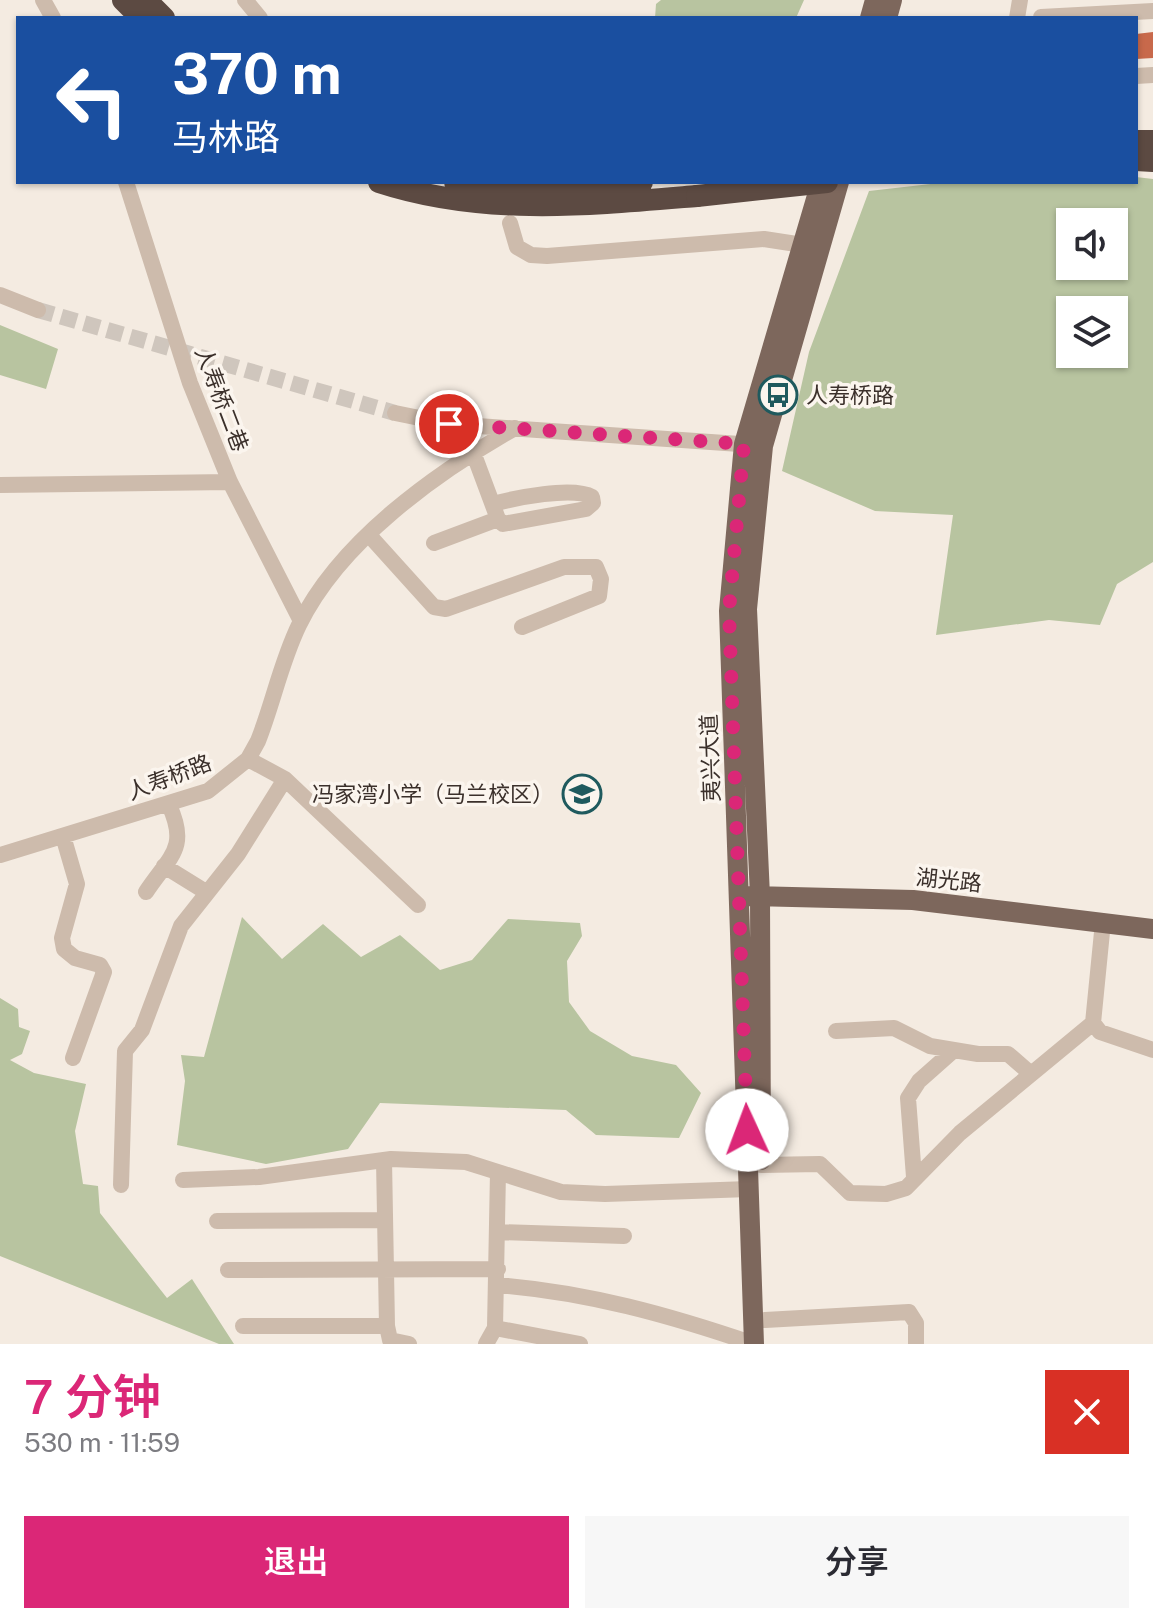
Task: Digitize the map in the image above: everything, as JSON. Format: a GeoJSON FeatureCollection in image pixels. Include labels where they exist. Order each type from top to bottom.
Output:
{"type":"FeatureCollection","features":[{"type":"Feature","properties":{"kind":"highway"},"geometry":{"type":"LineString","coordinates":[[123,0],[139,16]]}},
{"type":"Feature","properties":{"kind":"highway"},"geometry":{"type":"LineString","coordinates":[[146,0],[162,16]]}},
{"type":"Feature","properties":{"kind":"highway"},"geometry":{"type":"LineString","coordinates":[[387,184],[468,203],[514,206],[585,206],[806,184]]}},
{"type":"Feature","properties":{"kind":"highway"},"geometry":{"type":"LineString","coordinates":[[476,184],[540,190],[616,184]]}},
{"type":"Feature","properties":{"kind":"main road","name":"夷兴大道"},"geometry":{"type":"LineString","coordinates":[[754,1344],[749,1189],[747,609],[753,445],[803,245],[823,184]]}},
{"type":"Feature","properties":{"kind":"main road","name":"夷兴大道"},"geometry":{"type":"LineString","coordinates":[[753,445],[838,184]]}},
{"type":"Feature","properties":{"kind":"main road","name":"夷兴大道"},"geometry":{"type":"LineString","coordinates":[[749,896],[766,1344]]}},
{"type":"Feature","properties":{"kind":"main road","name":"湖光路"},"geometry":{"type":"LineString","coordinates":[[749,896],[913,900],[1153,929]]}},
{"type":"Feature","properties":{"kind":"street"},"geometry":{"type":"LineString","coordinates":[[245,0],[258,16]]}},
{"type":"Feature","properties":{"kind":"street"},"geometry":{"type":"LineString","coordinates":[[1060,16],[1153,11]]}},
{"type":"Feature","properties":{"kind":"street","name":"人寿桥二巷"},"geometry":{"type":"LineString","coordinates":[[127,184],[190,383],[230,482],[301,621]]}},
{"type":"Feature","properties":{"kind":"street"},"geometry":{"type":"LineString","coordinates":[[510,223],[517,247],[531,255],[764,239],[803,245]]}},
{"type":"Feature","properties":{"kind":"street"},"geometry":{"type":"LineString","coordinates":[[0,295],[38,310]]}},
{"type":"Feature","properties":{"kind":"street"},"geometry":{"type":"LineString","coordinates":[[395,413],[449,424],[753,445]]}},
{"type":"Feature","properties":{"kind":"street","name":"人寿桥路"},"geometry":{"type":"LineString","coordinates":[[0,855],[208,791],[248,759],[258,741],[301,621],[344,562],[404,503],[473,452],[515,428]]}},
{"type":"Feature","properties":{"kind":"street"},"geometry":{"type":"LineString","coordinates":[[434,543],[496,512],[532,496],[582,493],[592,497],[591,507],[554,512],[508,525],[496,512],[473,452]]}},
{"type":"Feature","properties":{"kind":"street"},"geometry":{"type":"LineString","coordinates":[[0,485],[230,482]]}},
{"type":"Feature","properties":{"kind":"street"},"geometry":{"type":"LineString","coordinates":[[369,535],[434,607],[446,609],[564,567],[596,567],[601,579],[599,596],[522,627]]}},
{"type":"Feature","properties":{"kind":"street"},"geometry":{"type":"LineString","coordinates":[[248,759],[285,779],[418,905]]}},
{"type":"Feature","properties":{"kind":"street"},"geometry":{"type":"LineString","coordinates":[[121,1185],[125,1051],[142,1030],[181,926],[238,854],[285,779]]}},
{"type":"Feature","properties":{"kind":"street"},"geometry":{"type":"LineString","coordinates":[[146,892],[178,845],[180,834],[169,805]]}},
{"type":"Feature","properties":{"kind":"street"},"geometry":{"type":"LineString","coordinates":[[63,836],[77,884],[62,938],[64,949],[75,958],[100,965],[104,972],[73,1058]]}},
{"type":"Feature","properties":{"kind":"street"},"geometry":{"type":"LineString","coordinates":[[164,866],[206,892]]}},
{"type":"Feature","properties":{"kind":"street"},"geometry":{"type":"LineString","coordinates":[[1103,922],[1093,1023],[1100,1032],[1153,1050]]}},
{"type":"Feature","properties":{"kind":"street"},"geometry":{"type":"LineString","coordinates":[[761,1165],[820,1164],[850,1193],[886,1194],[906,1188],[960,1133],[1093,1023]]}},
{"type":"Feature","properties":{"kind":"street"},"geometry":{"type":"LineString","coordinates":[[836,1031],[894,1028],[930,1046],[1008,1054],[1031,1074]]}},
{"type":"Feature","properties":{"kind":"street"},"geometry":{"type":"LineString","coordinates":[[914,1177],[908,1098],[919,1081],[954,1050]]}},
{"type":"Feature","properties":{"kind":"street"},"geometry":{"type":"LineString","coordinates":[[183,1180],[259,1177],[384,1160],[466,1162],[561,1192],[605,1194],[749,1189]]}},
{"type":"Feature","properties":{"kind":"street"},"geometry":{"type":"LineString","coordinates":[[384,1160],[389,1337]]}},
{"type":"Feature","properties":{"kind":"street"},"geometry":{"type":"LineString","coordinates":[[486,1344],[495,1328],[498,1172]]}},
{"type":"Feature","properties":{"kind":"street"},"geometry":{"type":"LineString","coordinates":[[217,1221],[385,1220]]}},
{"type":"Feature","properties":{"kind":"street"},"geometry":{"type":"LineString","coordinates":[[497,1232],[624,1236]]}},
{"type":"Feature","properties":{"kind":"street"},"geometry":{"type":"LineString","coordinates":[[228,1270],[386,1267],[498,1277],[613,1301],[754,1344]]}},
{"type":"Feature","properties":{"kind":"street"},"geometry":{"type":"LineString","coordinates":[[765,1320],[909,1312],[916,1323],[916,1344]]}},
{"type":"Feature","properties":{"kind":"street"},"geometry":{"type":"LineString","coordinates":[[243,1326],[389,1337],[409,1344]]}},
{"type":"Feature","properties":{"kind":"street"},"geometry":{"type":"LineString","coordinates":[[495,1328],[543,1340],[580,1344]]}},
{"type":"Feature","properties":{"kind":"green space"},"geometry":{"type":"Polygon","coordinates":[[[661,0],[804,0],[797,16],[655,16],[656,4],[661,0]]]}},
{"type":"Feature","properties":{"kind":"green space"},"geometry":{"type":"Polygon","coordinates":[[[1138,177],[1153,179],[1153,562],[1117,584],[1100,625],[1049,620],[936,635],[953,515],[875,511],[782,471],[809,352],[869,191],[930,184],[1138,184],[1138,177]]]}},
{"type":"Feature","properties":{"kind":"green space"},"geometry":{"type":"Polygon","coordinates":[[[0,325],[58,349],[46,389],[0,375],[0,325]]]}},
{"type":"Feature","properties":{"kind":"green space"},"geometry":{"type":"Polygon","coordinates":[[[242,917],[282,959],[323,924],[361,957],[400,935],[440,970],[472,960],[508,919],[580,923],[582,936],[567,961],[569,1002],[590,1031],[632,1056],[676,1065],[701,1093],[679,1138],[596,1135],[566,1110],[380,1103],[348,1149],[266,1164],[177,1145],[185,1081],[181,1055],[204,1057],[242,917]]]}},
{"type":"Feature","properties":{"kind":"green space"},"geometry":{"type":"Polygon","coordinates":[[[0,998],[18,1009],[19,1027],[30,1031],[22,1054],[10,1060],[34,1073],[86,1084],[75,1131],[83,1184],[98,1186],[100,1213],[167,1298],[192,1279],[234,1344],[219,1344],[0,1256],[0,998]]]}},
{"type":"Feature","properties":{"kind":"building"},"geometry":{"type":"Polygon","coordinates":[[[1153,32],[1153,58],[1138,59],[1138,34],[1153,32]]]}},
{"type":"Feature","properties":{"kind":"tunnel"},"geometry":{"type":"LineString","coordinates":[[38,310],[395,413]]}},
{"type":"Feature","properties":{"kind":"place","name":"人寿桥路"},"geometry":{"type":"Point","coordinates":[778,395]}},
{"type":"Feature","properties":{"kind":"place","name":"冯家湾小学（马兰校区）"},"geometry":{"type":"Point","coordinates":[582,794]}},
{"type":"Feature","properties":{"kind":"route"},"geometry":{"type":"LineString","coordinates":[[449,424],[744,444],[729,611],[747,1130]]}}]}
